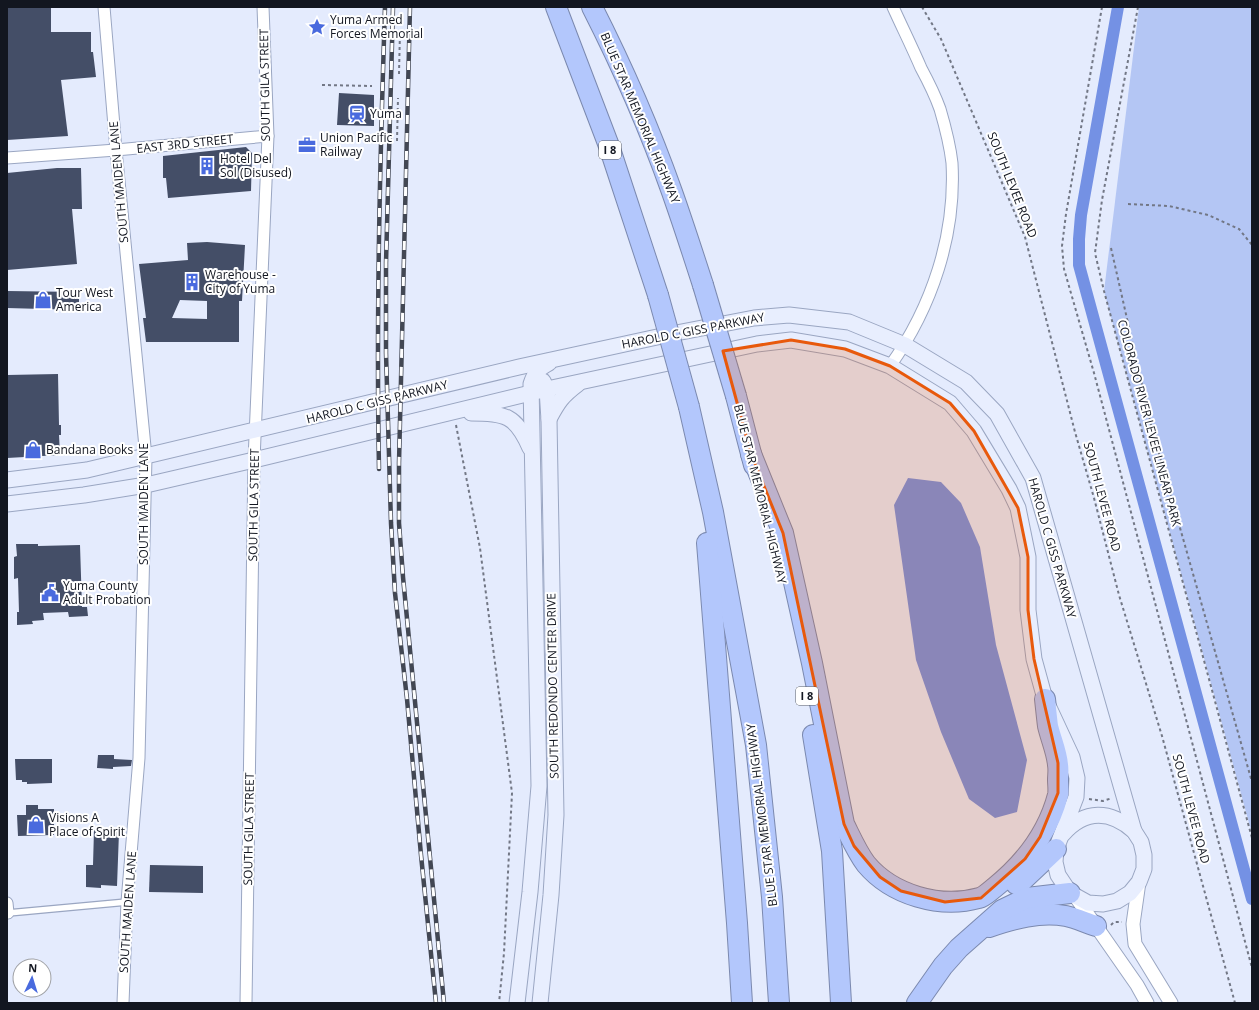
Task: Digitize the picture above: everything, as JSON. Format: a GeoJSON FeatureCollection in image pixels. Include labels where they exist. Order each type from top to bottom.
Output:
{"type":"FeatureCollection","features":[{"type":"Feature","properties":{"kind":"highway","name":"BLUE STAR MEMORIAL HIGHWAY"},"geometry":{"type":"LineString","coordinates":[[556,7],[609,146],[658,295],[700,452],[756,745],[772,897],[779,1003]]}},
{"type":"Feature","properties":{"kind":"highway","name":"BLUE STAR MEMORIAL HIGHWAY"},"geometry":{"type":"LineString","coordinates":[[592,7],[650,135],[672,191],[704,285],[751,454],[802,669],[832,852],[841,1003]]}},
{"type":"Feature","properties":{"kind":"highway"},"geometry":{"type":"LineString","coordinates":[[700,452],[738,923],[742,1003]]}},
{"type":"Feature","properties":{"kind":"highway"},"geometry":{"type":"LineString","coordinates":[[751,454],[783,533],[812,663],[844,824],[854,846],[867,864],[880,877],[902,891],[923,899],[945,902],[981,898],[1004,892],[1023,880],[1059,842]]}},
{"type":"Feature","properties":{"kind":"highway"},"geometry":{"type":"LineString","coordinates":[[981,898],[1004,880],[1025,859],[1040,837],[1051,814],[1058,793],[1058,764],[1048,726],[1045,699]]}},
{"type":"Feature","properties":{"kind":"highway"},"geometry":{"type":"LineString","coordinates":[[917,1003],[943,966],[959,948],[1002,910],[1021,900],[1038,896],[1072,895]]}},
{"type":"Feature","properties":{"kind":"highway"},"geometry":{"type":"LineString","coordinates":[[980,931],[1026,916],[1046,914],[1066,916],[1102,926]]}},
{"type":"Feature","properties":{"kind":"main road","name":"HAROLD C GISS PARKWAY"},"geometry":{"type":"LineString","coordinates":[[7,480],[87,470],[519,367],[746,319],[789,315],[849,322],[905,345],[966,382],[998,414],[1033,478],[1134,831],[1141,842],[1144,855],[1144,869],[1139,882]]}},
{"type":"Feature","properties":{"kind":"main road","name":"HAROLD C GISS PARKWAY"},"geometry":{"type":"LineString","coordinates":[[7,504],[84,495],[146,485],[254,460],[451,418],[531,392],[757,344],[791,340],[845,349],[890,366],[950,403],[974,432],[1009,489],[1018,508],[1028,557],[1028,610],[1034,659],[1045,699],[1072,758],[1077,778],[1076,796],[1059,842],[1055,862],[1058,875],[1072,895]]}},
{"type":"Feature","properties":{"kind":"main road"},"geometry":{"type":"LineString","coordinates":[[536,373],[541,368],[556,359]]}},
{"type":"Feature","properties":{"kind":"main road"},"geometry":{"type":"LineString","coordinates":[[519,367],[538,374],[543,380],[547,389]]}},
{"type":"Feature","properties":{"kind":"main road","name":"SOUTH REDONDO CENTER DRIVE"},"geometry":{"type":"LineString","coordinates":[[517,1003],[530,892],[539,786],[531,392],[531,384],[534,374],[536,373]]}},
{"type":"Feature","properties":{"kind":"main road"},"geometry":{"type":"LineString","coordinates":[[549,420],[558,402],[566,393],[582,381]]}},
{"type":"Feature","properties":{"kind":"main road","name":"SOUTH REDONDO CENTER DRIVE"},"geometry":{"type":"LineString","coordinates":[[540,1003],[551,895],[556,815],[549,420],[547,389]]}},
{"type":"Feature","properties":{"kind":"main road"},"geometry":{"type":"LineString","coordinates":[[451,418],[495,413],[504,416],[515,422],[525,435],[533,454]]}},
{"type":"Feature","properties":{"kind":"main road","name":"HAROLD C GISS PARKWAY"},"geometry":{"type":"LineString","coordinates":[[1059,842],[1071,825],[1083,818],[1097,815],[1110,816],[1123,822],[1134,831]]}},
{"type":"Feature","properties":{"kind":"main road"},"geometry":{"type":"LineString","coordinates":[[1072,895],[1088,903],[1103,904],[1117,901],[1130,893],[1139,882]]}},
{"type":"Feature","properties":{"kind":"street","name":"SOUTH MAIDEN LANE"},"geometry":{"type":"LineString","coordinates":[[104,7],[116,150],[146,457],[139,758],[127,902],[123,1003]]}},
{"type":"Feature","properties":{"kind":"street","name":"SOUTH GILA STREET"},"geometry":{"type":"LineString","coordinates":[[246,1003],[254,460],[268,136],[263,7]]}},
{"type":"Feature","properties":{"kind":"street"},"geometry":{"type":"LineString","coordinates":[[890,366],[905,345],[930,292],[942,260],[949,220],[952,188],[952,161],[939,108],[893,7]]}},
{"type":"Feature","properties":{"kind":"street","name":"EAST 3RD STREET"},"geometry":{"type":"LineString","coordinates":[[7,158],[268,136]]}},
{"type":"Feature","properties":{"kind":"street","name":"HAROLD C GISS PARKWAY"},"geometry":{"type":"LineString","coordinates":[[1139,882],[1133,924],[1135,944],[1171,1003]]}},
{"type":"Feature","properties":{"kind":"street","name":"HAROLD C GISS PARKWAY"},"geometry":{"type":"LineString","coordinates":[[1072,895],[1102,926],[1147,1003]]}},
{"type":"Feature","properties":{"kind":"lane"},"geometry":{"type":"LineString","coordinates":[[8,908],[127,902]]}},
{"type":"Feature","properties":{"kind":"path","name":"SOUTH LEVEE ROAD"},"geometry":{"type":"LineString","coordinates":[[922,7],[941,39],[1024,237],[1074,432],[1094,498],[1119,595],[1162,736],[1235,1003]]}},
{"type":"Feature","properties":{"kind":"path"},"geometry":{"type":"LineString","coordinates":[[1102,7],[1066,214],[1062,246],[1064,269],[1094,373],[1252,968]]}},
{"type":"Feature","properties":{"kind":"path","name":"COLORADO RIVER LEVEE LINEAR PARK"},"geometry":{"type":"LineString","coordinates":[[1138,7],[1102,200],[1096,253],[1104,291],[1252,838]]}},
{"type":"Feature","properties":{"kind":"path"},"geometry":{"type":"LineString","coordinates":[[399,74],[400,30]]}},
{"type":"Feature","properties":{"kind":"path"},"geometry":{"type":"LineString","coordinates":[[322,85],[372,86]]}},
{"type":"Feature","properties":{"kind":"path"},"geometry":{"type":"LineString","coordinates":[[397,141],[398,98]]}},
{"type":"Feature","properties":{"kind":"path"},"geometry":{"type":"LineString","coordinates":[[1128,204],[1169,206],[1208,215],[1239,229],[1252,245]]}},
{"type":"Feature","properties":{"kind":"path"},"geometry":{"type":"LineString","coordinates":[[1111,248],[1152,429],[1252,782]]}},
{"type":"Feature","properties":{"kind":"path"},"geometry":{"type":"LineString","coordinates":[[451,418],[480,548],[512,793],[504,953],[499,1003]]}},
{"type":"Feature","properties":{"kind":"path"},"geometry":{"type":"LineString","coordinates":[[1086,798],[1103,801],[1116,797]]}},
{"type":"Feature","properties":{"kind":"path"},"geometry":{"type":"LineString","coordinates":[[1102,926],[1114,922],[1123,922]]}},
{"type":"Feature","properties":{"kind":"highlighted area"},"geometry":{"type":"Polygon","coordinates":[[[791,340],[845,349],[890,366],[950,403],[974,431],[1018,508],[1028,557],[1028,610],[1034,659],[1058,763],[1058,793],[1040,837],[1025,859],[981,898],[945,902],[901,891],[880,877],[854,846],[844,824],[783,533],[751,454],[723,351],[791,340]]]}},
{"type":"Feature","properties":{"kind":"shaded area"},"geometry":{"type":"Polygon","coordinates":[[[1139,7],[1252,7],[1252,834],[1104,291],[1139,7]]]}},
{"type":"Feature","properties":{"kind":"water"},"geometry":{"type":"Polygon","coordinates":[[[908,478],[941,482],[961,503],[980,547],[996,645],[1027,760],[1017,812],[995,818],[969,799],[941,732],[916,660],[894,505],[908,478]]]}},
{"type":"Feature","properties":{"kind":"building"},"geometry":{"type":"Polygon","coordinates":[[[7,7],[51,7],[51,32],[91,32],[91,52],[93,52],[96,77],[61,80],[68,136],[7,140],[7,7]]]}},
{"type":"Feature","properties":{"kind":"building","name":"Yuma"},"geometry":{"type":"Polygon","coordinates":[[[339,93],[374,95],[374,126],[337,125],[339,93]]]}},
{"type":"Feature","properties":{"kind":"building","name":"Hotel Del Sol (Disused)"},"geometry":{"type":"Polygon","coordinates":[[[246,147],[252,153],[251,191],[168,198],[166,178],[163,178],[163,156],[246,147]]]}},
{"type":"Feature","properties":{"kind":"building"},"geometry":{"type":"Polygon","coordinates":[[[57,168],[81,168],[82,209],[72,209],[77,264],[7,270],[7,173],[57,168]]]}},
{"type":"Feature","properties":{"kind":"building","name":"Warehouse - City of Yuma"},"geometry":{"type":"Polygon","coordinates":[[[207,242],[245,245],[242,301],[239,301],[239,342],[146,342],[143,318],[146,318],[139,264],[188,260],[187,243],[207,242]],[[180,300],[172,318],[207,319],[207,301],[180,300]]]}},
{"type":"Feature","properties":{"kind":"building","name":"Tour West America"},"geometry":{"type":"Polygon","coordinates":[[[7,291],[79,292],[79,310],[7,308],[7,291]]]}},
{"type":"Feature","properties":{"kind":"building"},"geometry":{"type":"Polygon","coordinates":[[[58,374],[59,425],[61,425],[61,435],[59,435],[60,455],[7,458],[7,375],[58,374]]]}},
{"type":"Feature","properties":{"kind":"building","name":"Yuma County Adult Probation"},"geometry":{"type":"Polygon","coordinates":[[[16,544],[38,544],[38,546],[80,545],[82,607],[87,607],[88,616],[69,617],[68,612],[43,613],[44,620],[32,621],[33,624],[17,625],[17,612],[19,612],[18,578],[14,579],[14,557],[17,556],[16,544]]]}},
{"type":"Feature","properties":{"kind":"building"},"geometry":{"type":"Polygon","coordinates":[[[98,755],[114,755],[114,759],[132,760],[131,766],[113,767],[113,769],[97,768],[98,755]]]}},
{"type":"Feature","properties":{"kind":"building"},"geometry":{"type":"Polygon","coordinates":[[[15,759],[52,759],[52,783],[27,784],[27,782],[22,782],[22,780],[16,780],[15,759]]]}},
{"type":"Feature","properties":{"kind":"building","name":"Visions A Place of Spirit"},"geometry":{"type":"Polygon","coordinates":[[[26,805],[38,805],[38,809],[54,809],[54,835],[18,836],[17,815],[26,815],[26,805]]]}},
{"type":"Feature","properties":{"kind":"building"},"geometry":{"type":"Polygon","coordinates":[[[94,830],[119,832],[117,886],[101,885],[101,888],[86,887],[86,865],[93,865],[94,830]]]}},
{"type":"Feature","properties":{"kind":"building"},"geometry":{"type":"Polygon","coordinates":[[[150,865],[203,866],[203,893],[149,892],[150,865]]]}},
{"type":"Feature","properties":{"kind":"waterway"},"geometry":{"type":"LineString","coordinates":[[1118,7],[1081,215],[1079,265],[1252,899]]}},
{"type":"Feature","properties":{"kind":"railway"},"geometry":{"type":"LineString","coordinates":[[379,469],[379,238],[385,7]]}},
{"type":"Feature","properties":{"kind":"railway"},"geometry":{"type":"LineString","coordinates":[[393,7],[386,263],[386,353],[391,523],[395,593],[407,699],[436,1003]]}},
{"type":"Feature","properties":{"kind":"railway"},"geometry":{"type":"LineString","coordinates":[[410,7],[399,463],[399,523],[444,1003]]}},
{"type":"Feature","properties":{"kind":"place","name":"Yuma Armed Forces Memorial"},"geometry":{"type":"Point","coordinates":[317,27]}},
{"type":"Feature","properties":{"kind":"place","name":"Yuma"},"geometry":{"type":"Point","coordinates":[357,114]}},
{"type":"Feature","properties":{"kind":"place","name":"Union Pacific Railway"},"geometry":{"type":"Point","coordinates":[307,145]}},
{"type":"Feature","properties":{"kind":"place","name":"Hotel Del Sol (Disused)"},"geometry":{"type":"Point","coordinates":[207,166]}},
{"type":"Feature","properties":{"kind":"place","name":"Warehouse - City of Yuma"},"geometry":{"type":"Point","coordinates":[192,282]}},
{"type":"Feature","properties":{"kind":"place","name":"Tour West America"},"geometry":{"type":"Point","coordinates":[43,300]}},
{"type":"Feature","properties":{"kind":"place","name":"Bandana Books"},"geometry":{"type":"Point","coordinates":[33,450]}},
{"type":"Feature","properties":{"kind":"place","name":"Yuma County Adult Probation"},"geometry":{"type":"Point","coordinates":[50,593]}},
{"type":"Feature","properties":{"kind":"place","name":"Visions A Place of Spirit"},"geometry":{"type":"Point","coordinates":[36,825]}}]}
